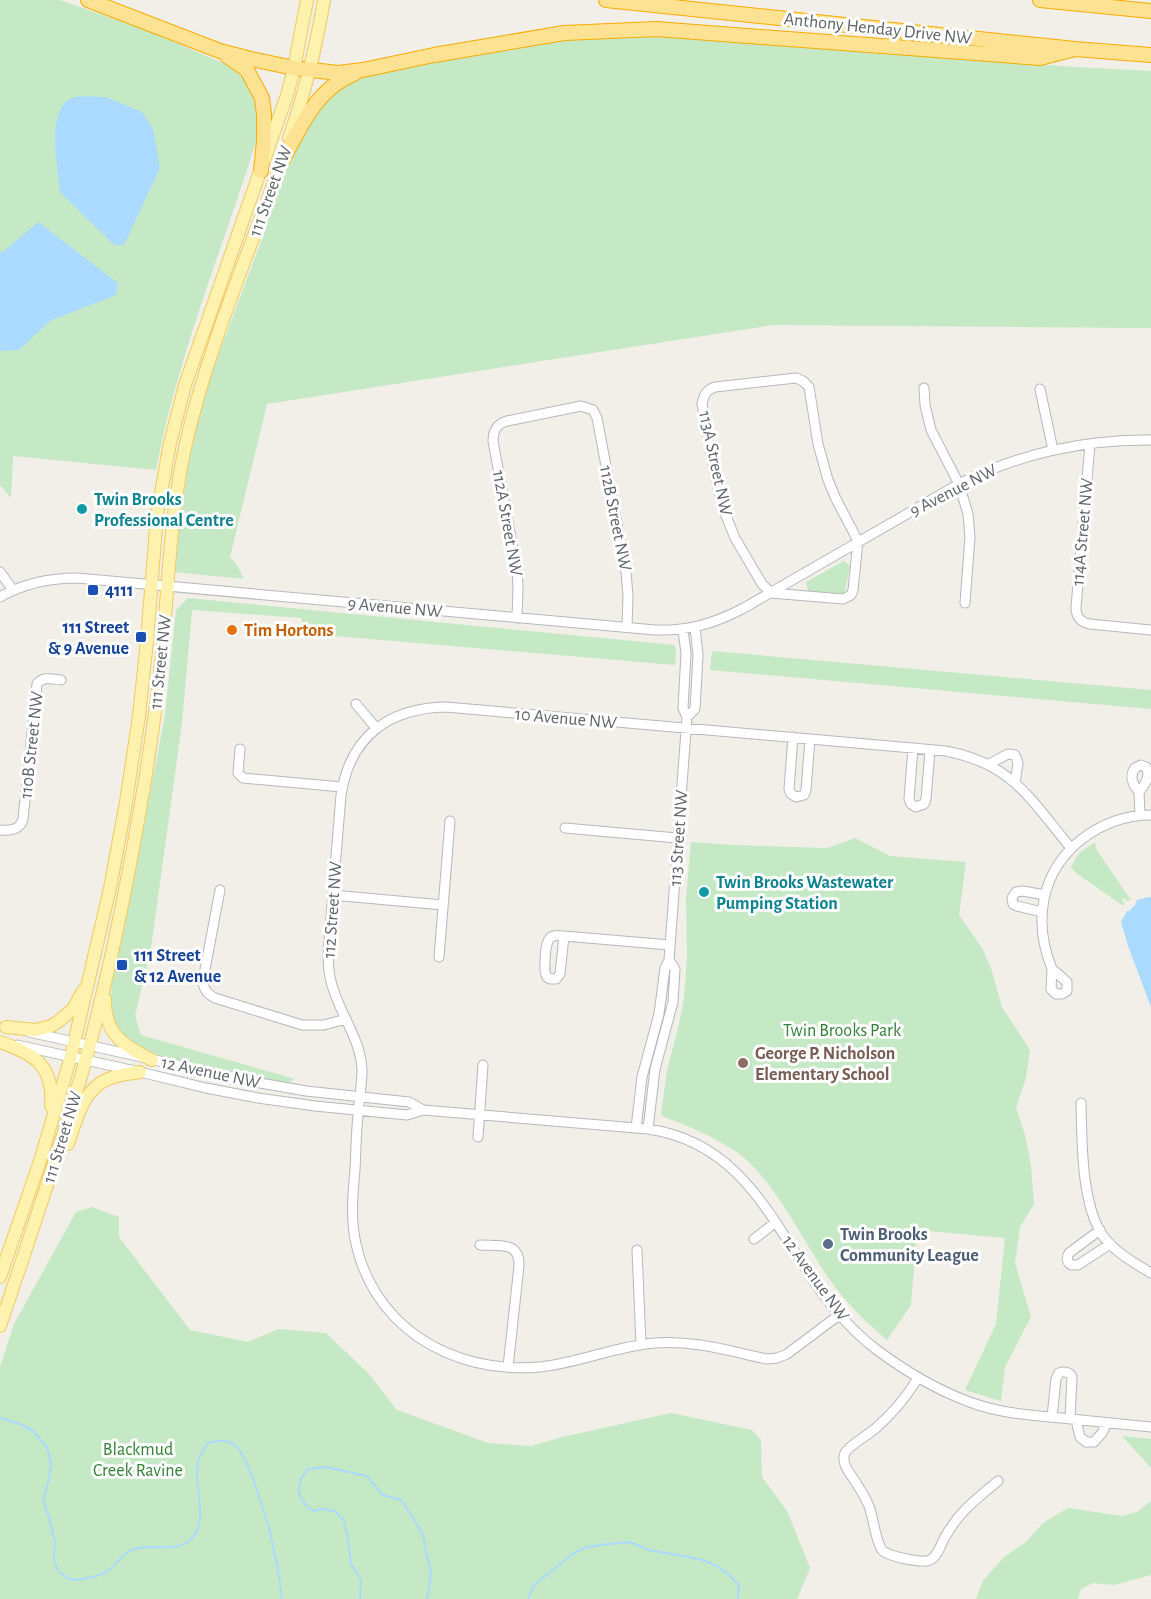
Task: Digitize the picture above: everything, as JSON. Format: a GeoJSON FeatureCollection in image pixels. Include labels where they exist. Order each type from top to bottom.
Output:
{"type":"FeatureCollection","features":[{"type":"Feature","properties":{"kind":"highway"},"geometry":{"type":"LineString","coordinates":[[88,0],[220,51],[294,68],[338,73],[564,33],[656,29],[1040,58],[1075,49]]}},
{"type":"Feature","properties":{"kind":"highway","name":"Anthony Henday Drive NW"},"geometry":{"type":"LineString","coordinates":[[606,0],[1151,55]]}},
{"type":"Feature","properties":{"kind":"highway"},"geometry":{"type":"LineString","coordinates":[[1040,0],[1151,11]]}},
{"type":"Feature","properties":{"kind":"highway"},"geometry":{"type":"LineString","coordinates":[[1088,0],[1151,11]]}},
{"type":"Feature","properties":{"kind":"highway"},"geometry":{"type":"LineString","coordinates":[[220,51],[247,70],[261,98],[264,115],[261,171]]}},
{"type":"Feature","properties":{"kind":"highway"},"geometry":{"type":"LineString","coordinates":[[281,163],[316,103],[330,88],[345,77],[363,70]]}},
{"type":"Feature","properties":{"kind":"main road","name":"111 Street NW"},"geometry":{"type":"LineString","coordinates":[[0,1326],[45,1194],[89,1046],[106,978],[145,779],[181,467],[200,389],[303,99],[324,0]]}},
{"type":"Feature","properties":{"kind":"main road","name":"111 Street NW"},"geometry":{"type":"LineString","coordinates":[[0,1277],[40,1161],[71,1056],[110,888],[139,716],[157,515],[177,413],[279,122],[294,68],[307,6]]}},
{"type":"Feature","properties":{"kind":"main road"},"geometry":{"type":"LineString","coordinates":[[3,1026],[36,1030],[51,1026],[73,1009],[90,977]]}},
{"type":"Feature","properties":{"kind":"main road"},"geometry":{"type":"LineString","coordinates":[[106,978],[105,1007],[113,1032],[129,1048],[152,1060]]}},
{"type":"Feature","properties":{"kind":"main road"},"geometry":{"type":"LineString","coordinates":[[0,1042],[32,1056],[44,1068],[52,1094],[50,1124]]}},
{"type":"Feature","properties":{"kind":"main road"},"geometry":{"type":"LineString","coordinates":[[45,1194],[61,1166],[78,1114],[90,1092],[100,1083],[118,1076],[140,1072]]}},
{"type":"Feature","properties":{"kind":"street","name":"113A Street NW"},"geometry":{"type":"LineString","coordinates":[[771,593],[762,584],[735,538],[724,511],[702,404],[708,390],[715,387],[792,378],[803,381],[809,387],[818,444],[828,480],[858,541]]}},
{"type":"Feature","properties":{"kind":"street"},"geometry":{"type":"LineString","coordinates":[[924,388],[925,405],[931,430],[959,484],[967,509],[970,531],[965,603]]}},
{"type":"Feature","properties":{"kind":"street"},"geometry":{"type":"LineString","coordinates":[[1040,389],[1053,450]]}},
{"type":"Feature","properties":{"kind":"street","name":"112A Street NW"},"geometry":{"type":"LineString","coordinates":[[517,618],[517,570],[493,441],[495,428],[507,421],[577,406],[593,410]]}},
{"type":"Feature","properties":{"kind":"street","name":"112B Street NW"},"geometry":{"type":"LineString","coordinates":[[593,410],[597,418],[626,566],[627,627]]}},
{"type":"Feature","properties":{"kind":"street","name":"9 Avenue NW"},"geometry":{"type":"LineString","coordinates":[[0,597],[13,590],[42,582],[69,578],[655,630],[683,630],[729,616],[959,484],[1006,463],[1053,450],[1090,444],[1151,440]]}},
{"type":"Feature","properties":{"kind":"street","name":"114A Street NW"},"geometry":{"type":"LineString","coordinates":[[1090,444],[1076,612],[1079,620],[1090,624],[1151,630]]}},
{"type":"Feature","properties":{"kind":"street"},"geometry":{"type":"LineString","coordinates":[[771,593],[847,598],[853,590],[858,541]]}},
{"type":"Feature","properties":{"kind":"street"},"geometry":{"type":"LineString","coordinates":[[0,572],[13,590]]}},
{"type":"Feature","properties":{"kind":"street","name":"113 Street NW"},"geometry":{"type":"LineString","coordinates":[[687,717],[695,709],[698,655],[695,627]]}},
{"type":"Feature","properties":{"kind":"street","name":"113 Street NW"},"geometry":{"type":"LineString","coordinates":[[636,1128],[642,1077],[659,1014],[664,968],[669,960],[687,717],[682,708],[686,653],[683,630]]}},
{"type":"Feature","properties":{"kind":"street","name":"110B Street NW"},"geometry":{"type":"LineString","coordinates":[[0,830],[16,828],[22,823],[24,815],[36,686],[44,679],[61,680]]}},
{"type":"Feature","properties":{"kind":"street"},"geometry":{"type":"LineString","coordinates":[[356,704],[376,728]]}},
{"type":"Feature","properties":{"kind":"street","name":"10 Avenue NW"},"geometry":{"type":"LineString","coordinates":[[376,728],[390,719],[413,711],[446,707],[957,753],[1001,771],[1027,794],[1071,848]]}},
{"type":"Feature","properties":{"kind":"street","name":"112 Street NW"},"geometry":{"type":"LineString","coordinates":[[376,728],[366,738],[353,759],[342,787],[328,965],[333,991],[356,1039],[362,1072],[353,1221],[360,1256],[369,1280],[392,1314],[413,1334],[437,1350],[468,1361],[508,1367],[554,1365],[641,1344],[667,1342],[691,1343],[772,1359],[787,1354],[839,1314]]}},
{"type":"Feature","properties":{"kind":"street"},"geometry":{"type":"LineString","coordinates":[[793,737],[789,789],[796,797],[804,795],[806,790],[810,739]]}},
{"type":"Feature","properties":{"kind":"street"},"geometry":{"type":"LineString","coordinates":[[913,748],[909,799],[916,807],[924,804],[926,799],[930,750]]}},
{"type":"Feature","properties":{"kind":"street"},"geometry":{"type":"LineString","coordinates":[[240,749],[238,772],[243,778],[342,787]]}},
{"type":"Feature","properties":{"kind":"street"},"geometry":{"type":"LineString","coordinates":[[989,765],[1008,754],[1015,755],[1018,763],[1015,783]]}},
{"type":"Feature","properties":{"kind":"street"},"geometry":{"type":"LineString","coordinates":[[1139,792],[1140,815]]}},
{"type":"Feature","properties":{"kind":"street"},"geometry":{"type":"LineString","coordinates":[[1052,969],[1044,944],[1042,912],[1047,887],[1055,870],[1071,848],[1099,827],[1113,821],[1151,815]]}},
{"type":"Feature","properties":{"kind":"street"},"geometry":{"type":"LineString","coordinates":[[439,957],[450,820]]}},
{"type":"Feature","properties":{"kind":"street"},"geometry":{"type":"LineString","coordinates":[[565,828],[677,837]]}},
{"type":"Feature","properties":{"kind":"street"},"geometry":{"type":"LineString","coordinates":[[220,890],[203,980],[205,991],[215,998],[302,1025],[324,1025],[346,1019]]}},
{"type":"Feature","properties":{"kind":"street"},"geometry":{"type":"LineString","coordinates":[[1042,912],[1017,906],[1013,904],[1012,898],[1016,892],[1020,891],[1045,895]]}},
{"type":"Feature","properties":{"kind":"street"},"geometry":{"type":"LineString","coordinates":[[332,895],[443,905]]}},
{"type":"Feature","properties":{"kind":"street"},"geometry":{"type":"LineString","coordinates":[[564,936],[670,945]]}},
{"type":"Feature","properties":{"kind":"street","name":"113 Street NW"},"geometry":{"type":"LineString","coordinates":[[648,1129],[655,1069],[673,1002],[675,969],[669,960]]}},
{"type":"Feature","properties":{"kind":"street","name":"12 Avenue NW"},"geometry":{"type":"LineString","coordinates":[[3,1026],[272,1085],[410,1102],[423,1110]]}},
{"type":"Feature","properties":{"kind":"street","name":"12 Avenue NW"},"geometry":{"type":"LineString","coordinates":[[0,1042],[258,1098],[407,1115],[423,1110],[648,1129],[685,1140],[706,1150],[737,1173],[756,1193],[806,1270],[839,1314],[876,1349],[918,1378],[966,1401],[1005,1412],[1151,1426]]}},
{"type":"Feature","properties":{"kind":"street"},"geometry":{"type":"LineString","coordinates":[[478,1137],[483,1065]]}},
{"type":"Feature","properties":{"kind":"street"},"geometry":{"type":"LineString","coordinates":[[1081,1103],[1085,1180],[1090,1203],[1100,1230],[1110,1244],[1151,1273]]}},
{"type":"Feature","properties":{"kind":"street","name":"12 Avenue NW"},"geometry":{"type":"LineString","coordinates":[[754,1239],[776,1222]]}},
{"type":"Feature","properties":{"kind":"street"},"geometry":{"type":"LineString","coordinates":[[1100,1230],[1069,1253],[1067,1260],[1069,1264],[1078,1265],[1110,1244]]}},
{"type":"Feature","properties":{"kind":"street"},"geometry":{"type":"LineString","coordinates":[[480,1245],[510,1247],[519,1255],[508,1367]]}},
{"type":"Feature","properties":{"kind":"street"},"geometry":{"type":"LineString","coordinates":[[638,1250],[641,1344]]}},
{"type":"Feature","properties":{"kind":"street"},"geometry":{"type":"LineString","coordinates":[[1052,1418],[1056,1379],[1059,1373],[1064,1372],[1069,1373],[1072,1377],[1073,1419],[1080,1437],[1086,1442],[1094,1442],[1107,1423]]}},
{"type":"Feature","properties":{"kind":"street"},"geometry":{"type":"LineString","coordinates":[[918,1378],[909,1393],[890,1415],[845,1454],[845,1463],[869,1508],[881,1548],[893,1556],[922,1561],[932,1559],[963,1511],[998,1481]]}},
{"type":"Feature","properties":{"kind":"green space"},"geometry":{"type":"Polygon","coordinates":[[[0,0],[60,0],[146,30],[230,66],[244,79],[253,93],[257,109],[258,133],[188,346],[156,470],[13,456],[11,498],[0,485],[0,0]]]}},
{"type":"Feature","properties":{"kind":"green space"},"geometry":{"type":"Polygon","coordinates":[[[650,34],[1151,71],[1151,328],[773,325],[267,404],[230,557],[244,579],[173,572],[188,465],[204,393],[262,239],[286,165],[319,105],[349,82],[372,75],[566,39],[650,34]]]}},
{"type":"Feature","properties":{"kind":"green space"},"geometry":{"type":"Polygon","coordinates":[[[844,561],[850,566],[844,596],[808,591],[806,582],[844,561]]]}},
{"type":"Feature","properties":{"kind":"green space"},"geometry":{"type":"Polygon","coordinates":[[[188,598],[674,645],[676,648],[675,665],[301,633],[302,618],[192,610],[182,723],[151,948],[135,1016],[141,1035],[295,1079],[287,1084],[166,1058],[127,1042],[114,1027],[110,1008],[112,981],[165,715],[176,610],[188,598]]]}},
{"type":"Feature","properties":{"kind":"green space"},"geometry":{"type":"Polygon","coordinates":[[[712,651],[1151,690],[1151,709],[710,670],[712,651]]]}},
{"type":"Feature","properties":{"kind":"green space","name":"Twin Brooks Park"},"geometry":{"type":"Polygon","coordinates":[[[855,838],[890,856],[966,862],[959,915],[982,948],[991,968],[1002,1007],[1030,1050],[1026,1078],[1016,1107],[1031,1165],[1034,1204],[1020,1227],[1015,1263],[1031,1317],[1005,1367],[1001,1401],[965,1390],[996,1324],[1005,1238],[917,1230],[911,1305],[887,1340],[857,1312],[836,1288],[788,1212],[751,1165],[738,1153],[720,1142],[661,1114],[667,1071],[684,998],[687,957],[686,899],[691,842],[827,848],[855,838]]]}},
{"type":"Feature","properties":{"kind":"green space"},"geometry":{"type":"Polygon","coordinates":[[[1095,842],[1096,849],[1131,900],[1127,901],[1124,898],[1122,900],[1124,905],[1076,873],[1071,867],[1079,853],[1095,842]]]}},
{"type":"Feature","properties":{"kind":"green space","name":"Blackmud Creek Ravine"},"geometry":{"type":"Polygon","coordinates":[[[92,1207],[119,1217],[119,1237],[190,1330],[248,1342],[278,1329],[326,1333],[369,1374],[397,1410],[488,1443],[531,1446],[671,1413],[752,1430],[761,1440],[762,1477],[787,1511],[810,1568],[797,1599],[0,1599],[0,1367],[14,1324],[76,1212],[92,1207]]]}},
{"type":"Feature","properties":{"kind":"green space"},"geometry":{"type":"Polygon","coordinates":[[[1122,1436],[1151,1439],[1151,1468],[1122,1436]]]}},
{"type":"Feature","properties":{"kind":"green space"},"geometry":{"type":"Polygon","coordinates":[[[1151,1501],[1151,1575],[1114,1585],[1093,1583],[1081,1589],[1078,1599],[976,1599],[983,1581],[1003,1558],[1026,1542],[1043,1523],[1068,1508],[1122,1516],[1137,1512],[1151,1501]]]}},
{"type":"Feature","properties":{"kind":"water"},"geometry":{"type":"Polygon","coordinates":[[[75,97],[106,97],[142,112],[153,129],[160,168],[124,245],[114,245],[60,192],[57,170],[56,127],[58,114],[64,104],[75,97]]]}},
{"type":"Feature","properties":{"kind":"water"},"geometry":{"type":"Polygon","coordinates":[[[38,222],[118,283],[116,295],[50,321],[19,350],[0,351],[0,252],[3,252],[38,222]]]}},
{"type":"Feature","properties":{"kind":"water"},"geometry":{"type":"Polygon","coordinates":[[[1151,897],[1151,1007],[1121,922],[1137,900],[1151,897]]]}},
{"type":"Feature","properties":{"kind":"waterway"},"geometry":{"type":"LineString","coordinates":[[0,1418],[33,1431],[47,1447],[51,1465],[43,1500],[55,1542],[54,1559],[58,1571],[71,1580],[101,1574],[110,1569],[127,1552],[134,1549],[179,1546],[192,1538],[200,1521],[197,1481],[200,1456],[208,1443],[218,1441],[232,1443],[244,1458],[262,1504],[274,1551],[282,1599]]}},
{"type":"Feature","properties":{"kind":"waterway"},"geometry":{"type":"LineString","coordinates":[[360,1599],[361,1580],[351,1564],[344,1521],[335,1511],[323,1509],[313,1511],[303,1502],[300,1495],[300,1482],[308,1469],[326,1467],[367,1476],[383,1495],[401,1500],[423,1535],[431,1575],[427,1599]]}},
{"type":"Feature","properties":{"kind":"waterway"},"geometry":{"type":"LineString","coordinates":[[528,1599],[534,1585],[573,1554],[584,1548],[630,1542],[649,1550],[699,1559],[713,1564],[739,1585],[738,1599]]}},
{"type":"Feature","properties":{"kind":"place","name":"Twin Brooks Professional Centre"},"geometry":{"type":"Point","coordinates":[82,509]}},
{"type":"Feature","properties":{"kind":"place","name":"4111"},"geometry":{"type":"Point","coordinates":[93,590]}},
{"type":"Feature","properties":{"kind":"place","name":"Tim Hortons"},"geometry":{"type":"Point","coordinates":[232,630]}},
{"type":"Feature","properties":{"kind":"place","name":"111 Street & 9 Avenue"},"geometry":{"type":"Point","coordinates":[141,637]}},
{"type":"Feature","properties":{"kind":"place","name":"Twin Brooks Wastewater Pumping Station"},"geometry":{"type":"Point","coordinates":[704,892]}},
{"type":"Feature","properties":{"kind":"place","name":"111 Street & 12 Avenue"},"geometry":{"type":"Point","coordinates":[122,965]}},
{"type":"Feature","properties":{"kind":"place","name":"George P. Nicholson Elementary School"},"geometry":{"type":"Point","coordinates":[743,1063]}},
{"type":"Feature","properties":{"kind":"place","name":"Twin Brooks Community League"},"geometry":{"type":"Point","coordinates":[828,1244]}}]}
